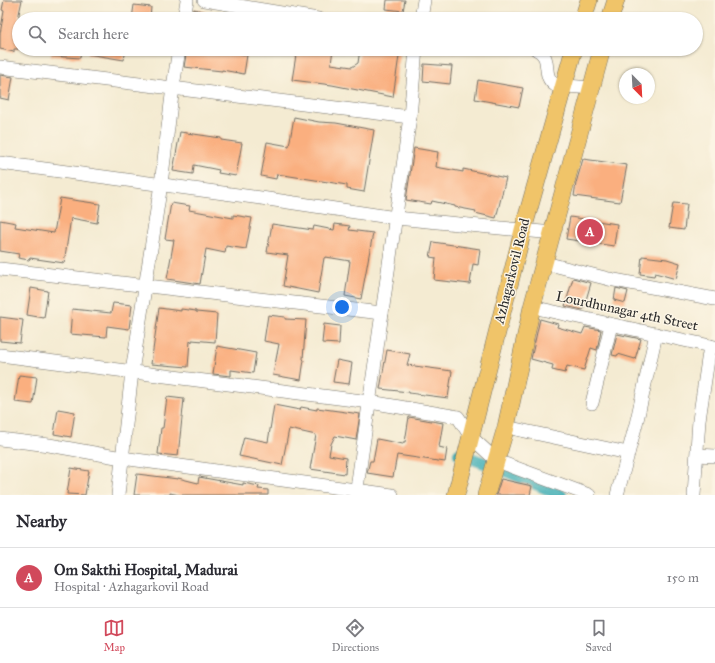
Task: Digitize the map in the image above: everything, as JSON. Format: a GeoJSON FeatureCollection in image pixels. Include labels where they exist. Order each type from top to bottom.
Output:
{"type":"FeatureCollection","features":[{"type":"Feature","properties":{"kind":"main road"},"geometry":{"type":"LineString","coordinates":[[585,12],[589,0]]}},
{"type":"Feature","properties":{"kind":"main road"},"geometry":{"type":"LineString","coordinates":[[612,12],[616,0]]}},
{"type":"Feature","properties":{"kind":"main road","name":"Azhagarkovil Road"},"geometry":{"type":"LineString","coordinates":[[456,495],[465,458],[468,432],[520,230],[559,85],[571,56]]}},
{"type":"Feature","properties":{"kind":"main road","name":"Azhagarkovil Road"},"geometry":{"type":"LineString","coordinates":[[486,495],[506,427],[532,308],[600,56]]}},
{"type":"Feature","properties":{"kind":"street"},"geometry":{"type":"LineString","coordinates":[[185,12],[186,0]]}},
{"type":"Feature","properties":{"kind":"street"},"geometry":{"type":"LineString","coordinates":[[204,0],[276,12]]}},
{"type":"Feature","properties":{"kind":"street"},"geometry":{"type":"LineString","coordinates":[[422,12],[424,0]]}},
{"type":"Feature","properties":{"kind":"street"},"geometry":{"type":"LineString","coordinates":[[118,495],[132,372],[161,184],[178,56]]}},
{"type":"Feature","properties":{"kind":"street"},"geometry":{"type":"LineString","coordinates":[[357,492],[410,117],[415,56]]}},
{"type":"Feature","properties":{"kind":"street"},"geometry":{"type":"LineString","coordinates":[[544,56],[547,60],[548,77],[550,82],[559,85],[591,88]]}},
{"type":"Feature","properties":{"kind":"street"},"geometry":{"type":"LineString","coordinates":[[0,67],[410,117]]}},
{"type":"Feature","properties":{"kind":"street"},"geometry":{"type":"LineString","coordinates":[[0,163],[161,184],[396,218],[553,233]]}},
{"type":"Feature","properties":{"kind":"street"},"geometry":{"type":"LineString","coordinates":[[545,264],[609,279],[715,299]]}},
{"type":"Feature","properties":{"kind":"street"},"geometry":{"type":"LineString","coordinates":[[0,269],[382,313]]}},
{"type":"Feature","properties":{"kind":"street","name":"Lourdhunagar 4th Street"},"geometry":{"type":"LineString","coordinates":[[532,308],[713,346]]}},
{"type":"Feature","properties":{"kind":"street"},"geometry":{"type":"LineString","coordinates":[[592,403],[611,325]]}},
{"type":"Feature","properties":{"kind":"street"},"geometry":{"type":"LineString","coordinates":[[617,495],[656,334]]}},
{"type":"Feature","properties":{"kind":"street"},"geometry":{"type":"LineString","coordinates":[[694,495],[699,420],[713,346]]}},
{"type":"Feature","properties":{"kind":"street"},"geometry":{"type":"LineString","coordinates":[[0,355],[370,402],[458,417],[495,466],[589,495]]}},
{"type":"Feature","properties":{"kind":"street"},"geometry":{"type":"LineString","coordinates":[[506,427],[628,453]]}},
{"type":"Feature","properties":{"kind":"street"},"geometry":{"type":"LineString","coordinates":[[0,438],[122,458],[357,492],[392,495]]}},
{"type":"Feature","properties":{"kind":"street"},"geometry":{"type":"LineString","coordinates":[[697,455],[715,456]]}},
{"type":"Feature","properties":{"kind":"building"},"geometry":{"type":"Polygon","coordinates":[[[4,0],[22,0],[19,12],[12,12],[12,52],[0,49],[0,34],[4,11],[2,10],[4,0]]]}},
{"type":"Feature","properties":{"kind":"building"},"geometry":{"type":"Polygon","coordinates":[[[387,0],[405,0],[403,11],[386,9],[387,0]]]}},
{"type":"Feature","properties":{"kind":"building"},"geometry":{"type":"Polygon","coordinates":[[[134,5],[151,7],[151,12],[133,12],[134,5]]]}},
{"type":"Feature","properties":{"kind":"building"},"geometry":{"type":"Polygon","coordinates":[[[194,9],[206,12],[193,12],[194,9]]]}},
{"type":"Feature","properties":{"kind":"building"},"geometry":{"type":"Polygon","coordinates":[[[51,56],[80,56],[80,58],[51,56]]]}},
{"type":"Feature","properties":{"kind":"building"},"geometry":{"type":"Polygon","coordinates":[[[100,56],[125,56],[124,60],[100,56]]]}},
{"type":"Feature","properties":{"kind":"building"},"geometry":{"type":"Polygon","coordinates":[[[186,56],[247,56],[244,74],[222,70],[184,67],[186,56]]]}},
{"type":"Feature","properties":{"kind":"building"},"geometry":{"type":"Polygon","coordinates":[[[296,56],[332,56],[331,64],[352,67],[358,63],[359,56],[399,56],[393,97],[332,85],[292,80],[296,56]]]}},
{"type":"Feature","properties":{"kind":"building"},"geometry":{"type":"Polygon","coordinates":[[[424,64],[452,66],[450,84],[423,81],[424,64]]]}},
{"type":"Feature","properties":{"kind":"building"},"geometry":{"type":"Polygon","coordinates":[[[0,75],[13,77],[9,100],[0,98],[0,75]]]}},
{"type":"Feature","properties":{"kind":"building"},"geometry":{"type":"Polygon","coordinates":[[[478,80],[523,88],[519,107],[475,99],[478,80]]]}},
{"type":"Feature","properties":{"kind":"building"},"geometry":{"type":"Polygon","coordinates":[[[294,117],[374,130],[364,192],[347,189],[347,185],[277,174],[276,179],[261,176],[267,142],[289,146],[294,117]]]}},
{"type":"Feature","properties":{"kind":"building"},"geometry":{"type":"Polygon","coordinates":[[[180,132],[221,138],[221,140],[242,143],[236,176],[218,173],[219,170],[194,165],[193,174],[173,171],[180,132]]]}},
{"type":"Feature","properties":{"kind":"building"},"geometry":{"type":"Polygon","coordinates":[[[414,148],[438,152],[436,167],[463,172],[463,169],[506,178],[496,218],[475,213],[476,211],[432,201],[431,204],[406,200],[414,148]]]}},
{"type":"Feature","properties":{"kind":"building"},"geometry":{"type":"Polygon","coordinates":[[[583,159],[627,165],[620,202],[574,196],[583,159]]]}},
{"type":"Feature","properties":{"kind":"building"},"geometry":{"type":"Polygon","coordinates":[[[60,198],[100,204],[97,223],[71,218],[64,263],[30,258],[29,260],[18,258],[19,254],[0,251],[0,220],[16,223],[15,227],[54,233],[60,198]]]}},
{"type":"Feature","properties":{"kind":"building"},"geometry":{"type":"Polygon","coordinates":[[[171,203],[190,206],[189,210],[233,218],[233,215],[252,218],[246,249],[226,246],[225,253],[206,249],[200,284],[167,279],[174,240],[165,239],[171,203]]]}},
{"type":"Feature","properties":{"kind":"building"},"geometry":{"type":"Polygon","coordinates":[[[673,203],[687,204],[684,230],[669,228],[673,203]]]}},
{"type":"Feature","properties":{"kind":"building"},"geometry":{"type":"Polygon","coordinates":[[[570,217],[617,224],[614,246],[566,239],[570,217]]]}},
{"type":"Feature","properties":{"kind":"building"},"geometry":{"type":"Polygon","coordinates":[[[272,224],[313,230],[314,226],[334,230],[335,224],[350,226],[349,230],[373,233],[361,299],[345,296],[350,261],[326,257],[324,258],[318,293],[283,286],[288,255],[267,252],[272,224]]]}},
{"type":"Feature","properties":{"kind":"building"},"geometry":{"type":"Polygon","coordinates":[[[433,242],[480,249],[478,265],[473,264],[470,284],[434,280],[436,258],[430,257],[433,242]]]}},
{"type":"Feature","properties":{"kind":"building"},"geometry":{"type":"Polygon","coordinates":[[[642,256],[667,259],[680,263],[676,279],[655,273],[654,276],[640,274],[642,256]]]}},
{"type":"Feature","properties":{"kind":"building"},"geometry":{"type":"Polygon","coordinates":[[[573,278],[591,283],[583,310],[565,306],[573,278]]]}},
{"type":"Feature","properties":{"kind":"building"},"geometry":{"type":"Polygon","coordinates":[[[31,288],[48,291],[44,318],[27,315],[31,288]]]}},
{"type":"Feature","properties":{"kind":"building"},"geometry":{"type":"Polygon","coordinates":[[[616,288],[628,291],[625,303],[614,300],[616,288]]]}},
{"type":"Feature","properties":{"kind":"building"},"geometry":{"type":"Polygon","coordinates":[[[113,303],[132,305],[129,329],[107,326],[106,337],[70,334],[72,309],[111,313],[113,303]]]}},
{"type":"Feature","properties":{"kind":"building"},"geometry":{"type":"Polygon","coordinates":[[[159,308],[181,311],[181,309],[217,314],[215,342],[190,341],[188,367],[151,364],[159,308]]]}},
{"type":"Feature","properties":{"kind":"building"},"geometry":{"type":"Polygon","coordinates":[[[268,315],[285,317],[285,319],[306,320],[304,360],[301,380],[273,375],[279,344],[264,341],[268,315]]]}},
{"type":"Feature","properties":{"kind":"building"},"geometry":{"type":"Polygon","coordinates":[[[0,317],[23,320],[20,343],[0,341],[0,317]]]}},
{"type":"Feature","properties":{"kind":"building"},"geometry":{"type":"Polygon","coordinates":[[[540,319],[558,324],[557,327],[582,334],[585,327],[601,330],[597,350],[591,348],[584,370],[567,366],[565,373],[552,370],[553,365],[531,359],[540,319]]]}},
{"type":"Feature","properties":{"kind":"building"},"geometry":{"type":"Polygon","coordinates":[[[324,324],[340,326],[339,344],[322,343],[324,324]]]}},
{"type":"Feature","properties":{"kind":"building"},"geometry":{"type":"Polygon","coordinates":[[[617,334],[641,339],[635,359],[618,354],[617,356],[612,355],[617,334]]]}},
{"type":"Feature","properties":{"kind":"building"},"geometry":{"type":"Polygon","coordinates":[[[217,346],[256,353],[253,373],[231,370],[231,376],[213,374],[217,346]]]}},
{"type":"Feature","properties":{"kind":"building"},"geometry":{"type":"Polygon","coordinates":[[[387,350],[410,354],[407,365],[452,371],[448,398],[380,389],[387,350]]]}},
{"type":"Feature","properties":{"kind":"building"},"geometry":{"type":"Polygon","coordinates":[[[337,360],[352,363],[349,384],[333,382],[337,360]]]}},
{"type":"Feature","properties":{"kind":"building"},"geometry":{"type":"Polygon","coordinates":[[[19,375],[37,377],[33,404],[15,402],[19,375]]]}},
{"type":"Feature","properties":{"kind":"building"},"geometry":{"type":"Polygon","coordinates":[[[167,397],[184,399],[178,456],[158,454],[167,397]]]}},
{"type":"Feature","properties":{"kind":"building"},"geometry":{"type":"Polygon","coordinates":[[[274,405],[300,410],[301,407],[317,410],[317,408],[360,414],[356,440],[335,436],[331,444],[329,455],[346,458],[345,474],[310,469],[316,435],[289,429],[282,465],[239,456],[244,437],[268,442],[274,405]]]}},
{"type":"Feature","properties":{"kind":"building"},"geometry":{"type":"Polygon","coordinates":[[[58,409],[75,412],[71,437],[54,434],[58,409]]]}},
{"type":"Feature","properties":{"kind":"building"},"geometry":{"type":"Polygon","coordinates":[[[409,417],[443,423],[439,447],[447,449],[445,462],[397,455],[393,477],[367,473],[370,461],[373,461],[377,439],[403,444],[403,442],[405,442],[409,417]]]}},
{"type":"Feature","properties":{"kind":"building"},"geometry":{"type":"Polygon","coordinates":[[[71,468],[89,471],[85,495],[67,494],[71,468]]]}},
{"type":"Feature","properties":{"kind":"building"},"geometry":{"type":"Polygon","coordinates":[[[137,474],[178,478],[198,483],[199,477],[243,485],[243,483],[259,486],[258,489],[268,490],[268,495],[179,495],[170,493],[170,495],[134,495],[137,474]]]}},
{"type":"Feature","properties":{"kind":"building"},"geometry":{"type":"Polygon","coordinates":[[[501,479],[532,486],[530,495],[496,495],[501,479]]]}},
{"type":"Feature","properties":{"kind":"waterway"},"geometry":{"type":"LineString","coordinates":[[459,454],[501,469],[561,495]]}},
{"type":"Feature","properties":{"kind":"place","name":"Om Sakthi Hospital, Madurai"},"geometry":{"type":"Point","coordinates":[590,232]}}]}
